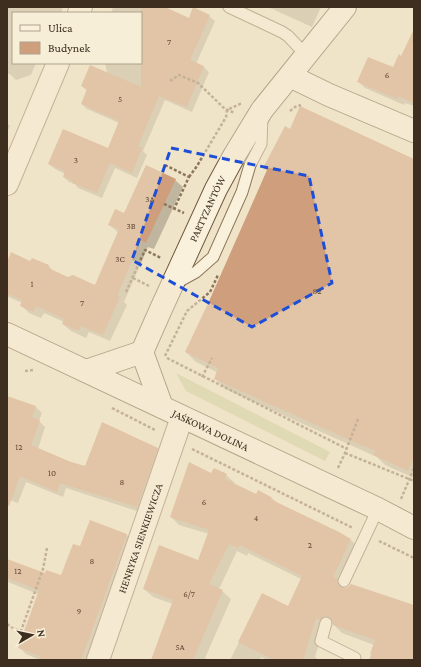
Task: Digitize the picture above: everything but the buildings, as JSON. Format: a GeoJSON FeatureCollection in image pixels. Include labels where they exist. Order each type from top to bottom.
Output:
{"type":"FeatureCollection","features":[{"type":"Feature","properties":{"kind":"street","name":"PARTYZANTÓW"},"geometry":{"type":"LineString","coordinates":[[142,352],[161,309],[163,286],[234,156],[262,110],[345,7]]}},
{"type":"Feature","properties":{"kind":"street"},"geometry":{"type":"LineString","coordinates":[[7,184],[58,64]]}},
{"type":"Feature","properties":{"kind":"street"},"geometry":{"type":"LineString","coordinates":[[290,76],[329,95],[414,131]]}},
{"type":"Feature","properties":{"kind":"street","name":"JAŚKOWA DOLINA"},"geometry":{"type":"LineString","coordinates":[[7,334],[378,509],[414,528]]}},
{"type":"Feature","properties":{"kind":"street"},"geometry":{"type":"LineString","coordinates":[[86,371],[142,352],[162,407]]}},
{"type":"Feature","properties":{"kind":"street","name":"HENRYKA SIENKIEWICZA"},"geometry":{"type":"LineString","coordinates":[[98,660],[182,416]]}},
{"type":"Feature","properties":{"kind":"lane"},"geometry":{"type":"LineString","coordinates":[[229,7],[282,32],[288,36],[306,55]]}},
{"type":"Feature","properties":{"kind":"lane"},"geometry":{"type":"LineString","coordinates":[[344,581],[378,509]]}},
{"type":"Feature","properties":{"kind":"lane"},"geometry":{"type":"LineString","coordinates":[[326,623],[321,641],[355,658]]}},
{"type":"Feature","properties":{"kind":"path"},"geometry":{"type":"LineString","coordinates":[[170,81],[178,75],[198,83],[225,109],[235,112]]}},
{"type":"Feature","properties":{"kind":"path"},"geometry":{"type":"LineString","coordinates":[[174,209],[189,177],[226,117],[227,110]]}},
{"type":"Feature","properties":{"kind":"path"},"geometry":{"type":"LineString","coordinates":[[165,165],[189,177]]}},
{"type":"Feature","properties":{"kind":"path"},"geometry":{"type":"LineString","coordinates":[[164,204],[181,212]]}},
{"type":"Feature","properties":{"kind":"path"},"geometry":{"type":"LineString","coordinates":[[126,292],[145,250],[159,257]]}},
{"type":"Feature","properties":{"kind":"path"},"geometry":{"type":"LineString","coordinates":[[133,278],[163,286]]}},
{"type":"Feature","properties":{"kind":"path"},"geometry":{"type":"LineString","coordinates":[[165,357],[347,449]]}},
{"type":"Feature","properties":{"kind":"path"},"geometry":{"type":"LineString","coordinates":[[202,377],[212,358]]}},
{"type":"Feature","properties":{"kind":"path"},"geometry":{"type":"LineString","coordinates":[[339,465],[345,454],[358,419]]}},
{"type":"Feature","properties":{"kind":"path"},"geometry":{"type":"LineString","coordinates":[[197,451],[414,558]]}},
{"type":"Feature","properties":{"kind":"path"},"geometry":{"type":"LineString","coordinates":[[345,454],[414,481]]}},
{"type":"Feature","properties":{"kind":"path"},"geometry":{"type":"LineString","coordinates":[[401,499],[414,468]]}},
{"type":"Feature","properties":{"kind":"path"},"geometry":{"type":"LineString","coordinates":[[7,624],[14,629],[21,631],[43,569],[47,548]]}},
{"type":"Feature","properties":{"kind":"highlighted area"},"geometry":{"type":"Polygon","coordinates":[[[171,148],[309,176],[332,283],[252,327],[132,260],[171,148]]]}},
{"type":"Feature","properties":{"kind":"green space"},"geometry":{"type":"Polygon","coordinates":[[[176,373],[330,452],[325,461],[186,391],[176,373]]]}}]}
